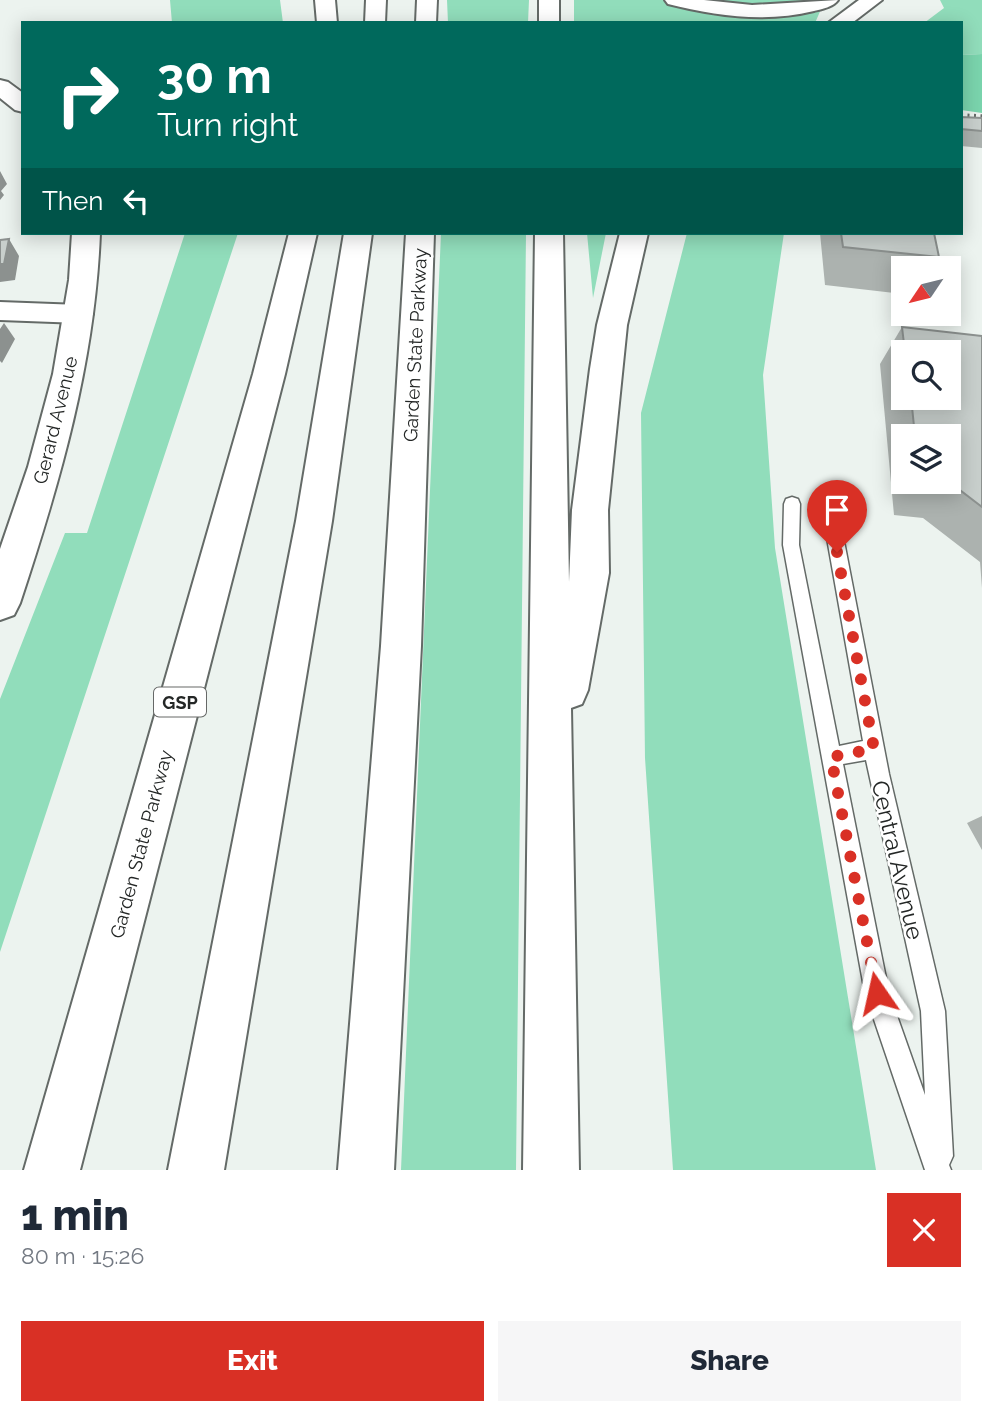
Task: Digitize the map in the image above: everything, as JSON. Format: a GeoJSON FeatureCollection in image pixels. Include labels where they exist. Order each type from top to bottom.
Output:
{"type":"FeatureCollection","features":[{"type":"Feature","properties":{"kind":"main road"},"geometry":{"type":"LineString","coordinates":[[325,0],[327,21]]}},
{"type":"Feature","properties":{"kind":"main road"},"geometry":{"type":"LineString","coordinates":[[375,21],[376,0]]}},
{"type":"Feature","properties":{"kind":"main road"},"geometry":{"type":"LineString","coordinates":[[426,21],[427,0]]}},
{"type":"Feature","properties":{"kind":"main road"},"geometry":{"type":"LineString","coordinates":[[549,0],[549,21]]}},
{"type":"Feature","properties":{"kind":"main road"},"geometry":{"type":"LineString","coordinates":[[675,0],[723,9],[767,10],[805,6],[828,0]]}},
{"type":"Feature","properties":{"kind":"main road"},"geometry":{"type":"LineString","coordinates":[[841,21],[872,0]]}},
{"type":"Feature","properties":{"kind":"main road"},"geometry":{"type":"LineString","coordinates":[[0,87],[21,103]]}},
{"type":"Feature","properties":{"kind":"main road","name":"Gerard Avenue"},"geometry":{"type":"LineString","coordinates":[[0,603],[34,506],[61,403],[80,314],[86,235]]}},
{"type":"Feature","properties":{"kind":"main road","name":"Garden State Parkway"},"geometry":{"type":"LineString","coordinates":[[52,1170],[269,374],[303,235]]}},
{"type":"Feature","properties":{"kind":"main road"},"geometry":{"type":"LineString","coordinates":[[196,1170],[314,521],[358,235]]}},
{"type":"Feature","properties":{"kind":"main road","name":"Garden State Parkway"},"geometry":{"type":"LineString","coordinates":[[366,1170],[401,646],[420,235]]}},
{"type":"Feature","properties":{"kind":"main road"},"geometry":{"type":"LineString","coordinates":[[549,235],[551,1170]]}},
{"type":"Feature","properties":{"kind":"main road"},"geometry":{"type":"LineString","coordinates":[[550,774],[590,573],[590,510],[600,411],[612,325],[634,235]]}},
{"type":"Feature","properties":{"kind":"street"},"geometry":{"type":"LineString","coordinates":[[0,312],[80,314]]}},
{"type":"Feature","properties":{"kind":"lane","name":"Central Avenue"},"geometry":{"type":"LineString","coordinates":[[792,504],[791,545],[877,993],[939,1170]]}},
{"type":"Feature","properties":{"kind":"lane","name":"Central Avenue"},"geometry":{"type":"LineString","coordinates":[[830,510],[874,749],[933,1011],[939,1170]]}},
{"type":"Feature","properties":{"kind":"lane"},"geometry":{"type":"LineString","coordinates":[[831,757],[874,749]]}},
{"type":"Feature","properties":{"kind":"green space"},"geometry":{"type":"Polygon","coordinates":[[[170,0],[280,0],[283,21],[172,21],[170,0]]]}},
{"type":"Feature","properties":{"kind":"green space"},"geometry":{"type":"Polygon","coordinates":[[[447,0],[529,0],[528,21],[448,21],[447,0]]]}},
{"type":"Feature","properties":{"kind":"green space"},"geometry":{"type":"Polygon","coordinates":[[[574,0],[825,0],[816,21],[574,21],[574,0]]]}},
{"type":"Feature","properties":{"kind":"green space"},"geometry":{"type":"Polygon","coordinates":[[[940,0],[982,0],[982,54],[963,55],[963,21],[927,21],[944,8],[940,0]]]}},
{"type":"Feature","properties":{"kind":"green space"},"geometry":{"type":"Polygon","coordinates":[[[982,54],[982,113],[963,110],[963,55],[982,54]]]}},
{"type":"Feature","properties":{"kind":"green space"},"geometry":{"type":"Polygon","coordinates":[[[184,235],[237,235],[0,952],[0,699],[65,533],[87,533],[184,235]]]}},
{"type":"Feature","properties":{"kind":"green space"},"geometry":{"type":"Polygon","coordinates":[[[441,235],[526,235],[516,1170],[401,1170],[441,235]]]}},
{"type":"Feature","properties":{"kind":"green space"},"geometry":{"type":"Polygon","coordinates":[[[587,235],[606,235],[593,298],[587,235]]]}},
{"type":"Feature","properties":{"kind":"green space"},"geometry":{"type":"Polygon","coordinates":[[[686,235],[784,235],[763,375],[775,548],[876,1170],[673,1170],[645,758],[641,413],[686,235]]]}},
{"type":"Feature","properties":{"kind":"building"},"geometry":{"type":"Polygon","coordinates":[[[963,117],[982,118],[982,131],[963,129],[963,117]]]}},
{"type":"Feature","properties":{"kind":"building"},"geometry":{"type":"Polygon","coordinates":[[[841,235],[934,235],[939,256],[843,247],[841,235]]]}},
{"type":"Feature","properties":{"kind":"building"},"geometry":{"type":"Polygon","coordinates":[[[9,239],[4,264],[0,264],[0,240],[9,239]]]}},
{"type":"Feature","properties":{"kind":"building"},"geometry":{"type":"Polygon","coordinates":[[[902,327],[982,336],[982,507],[961,491],[961,424],[914,424],[912,410],[961,410],[961,340],[904,340],[902,327]]]}},
{"type":"Feature","properties":{"kind":"railway"},"geometry":{"type":"LineString","coordinates":[[963,115],[982,116]]}},
{"type":"Feature","properties":{"kind":"route"},"geometry":{"type":"LineString","coordinates":[[837,552],[874,749],[831,757],[877,993]]}}]}
